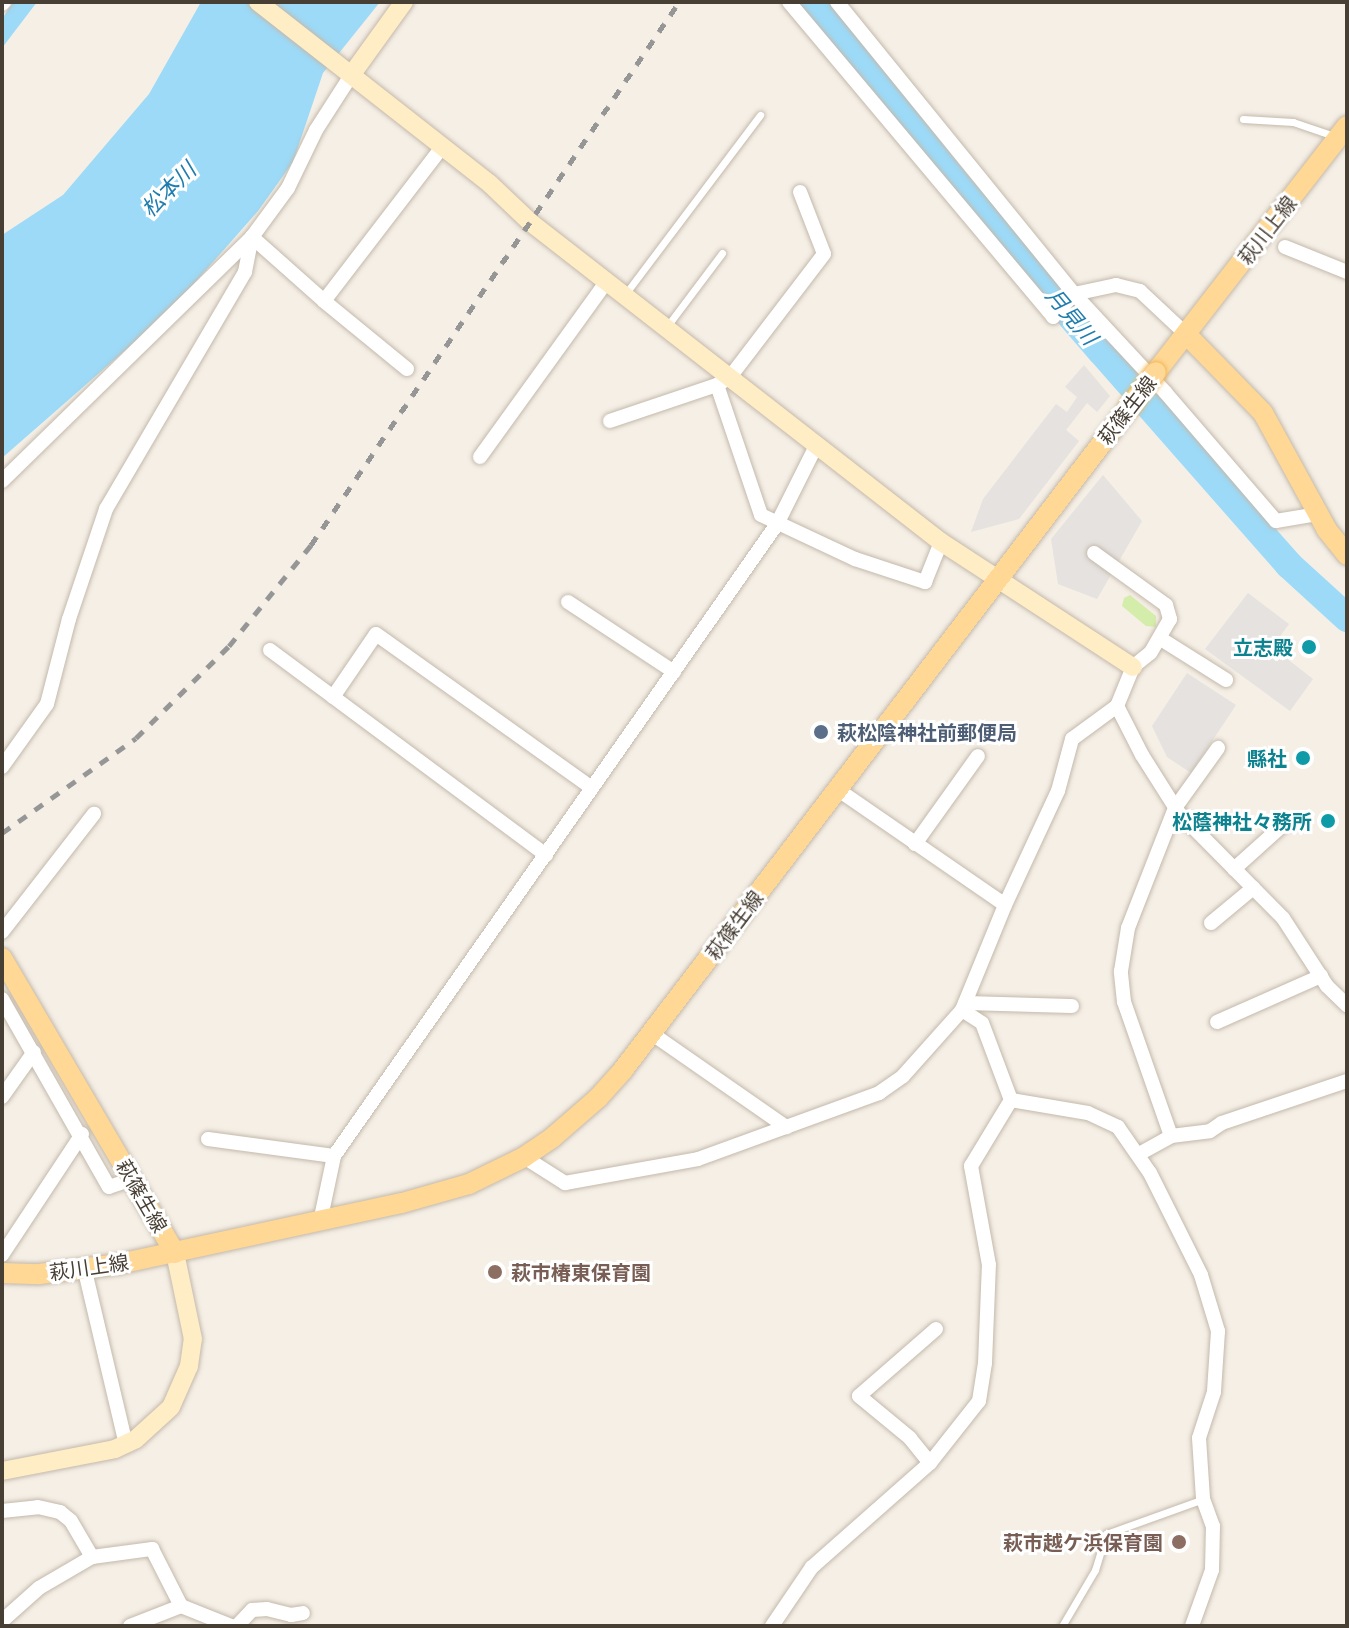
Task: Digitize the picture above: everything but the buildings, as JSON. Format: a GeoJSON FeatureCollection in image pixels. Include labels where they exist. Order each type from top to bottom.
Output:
{"type":"FeatureCollection","features":[{"type":"Feature","properties":{"kind":"main road","name":"萩川上線"},"geometry":{"type":"LineString","coordinates":[[1186,334],[1342,132]]}},
{"type":"Feature","properties":{"kind":"main road","name":"萩篠生線"},"geometry":{"type":"LineString","coordinates":[[2,958],[175,1253],[320,1222],[469,1184],[524,1157],[598,1098],[651,1033],[1186,334]]}},
{"type":"Feature","properties":{"kind":"main road"},"geometry":{"type":"LineString","coordinates":[[1186,334],[1263,413],[1318,514],[1347,555]]}},
{"type":"Feature","properties":{"kind":"main road","name":"萩川上線"},"geometry":{"type":"LineString","coordinates":[[2,1273],[39,1274],[175,1253]]}},
{"type":"Feature","properties":{"kind":"street"},"geometry":{"type":"LineString","coordinates":[[258,2],[347,69],[666,327],[724,381],[816,446],[941,542],[1133,667]]}},
{"type":"Feature","properties":{"kind":"street"},"geometry":{"type":"LineString","coordinates":[[2,481],[252,237],[288,188],[347,69],[404,2]]}},
{"type":"Feature","properties":{"kind":"street"},"geometry":{"type":"LineString","coordinates":[[789,2],[1053,317],[1074,294],[1116,285],[1140,291],[1186,334]]}},
{"type":"Feature","properties":{"kind":"street"},"geometry":{"type":"LineString","coordinates":[[837,2],[1074,294],[1165,392],[1276,521],[1318,514]]}},
{"type":"Feature","properties":{"kind":"street"},"geometry":{"type":"LineString","coordinates":[[324,301],[443,146]]}},
{"type":"Feature","properties":{"kind":"street"},"geometry":{"type":"LineString","coordinates":[[610,421],[724,381],[824,254],[800,192]]}},
{"type":"Feature","properties":{"kind":"street"},"geometry":{"type":"LineString","coordinates":[[252,237],[407,369]]}},
{"type":"Feature","properties":{"kind":"street"},"geometry":{"type":"LineString","coordinates":[[2,767],[47,704],[69,619],[106,509],[245,272],[252,237]]}},
{"type":"Feature","properties":{"kind":"street"},"geometry":{"type":"LineString","coordinates":[[1285,247],[1347,272]]}},
{"type":"Feature","properties":{"kind":"street"},"geometry":{"type":"LineString","coordinates":[[480,457],[607,281]]}},
{"type":"Feature","properties":{"kind":"street"},"geometry":{"type":"LineString","coordinates":[[724,381],[761,515],[855,559],[925,582],[941,542]]}},
{"type":"Feature","properties":{"kind":"street"},"geometry":{"type":"LineString","coordinates":[[320,1222],[334,1156],[777,524],[816,446]]}},
{"type":"Feature","properties":{"kind":"street"},"geometry":{"type":"LineString","coordinates":[[524,1157],[565,1183],[698,1159],[879,1093],[903,1076],[964,1006],[1005,905],[1058,791],[1072,739],[1117,706],[1133,667],[1161,639],[1170,619],[1166,605],[1094,553]]}},
{"type":"Feature","properties":{"kind":"street"},"geometry":{"type":"LineString","coordinates":[[568,602],[674,672]]}},
{"type":"Feature","properties":{"kind":"street"},"geometry":{"type":"LineString","coordinates":[[333,697],[376,634],[592,788]]}},
{"type":"Feature","properties":{"kind":"street"},"geometry":{"type":"LineString","coordinates":[[1161,639],[1226,680]]}},
{"type":"Feature","properties":{"kind":"street"},"geometry":{"type":"LineString","coordinates":[[270,650],[546,855]]}},
{"type":"Feature","properties":{"kind":"street"},"geometry":{"type":"LineString","coordinates":[[1117,706],[1175,808],[1283,918],[1321,976],[1347,1005]]}},
{"type":"Feature","properties":{"kind":"street"},"geometry":{"type":"LineString","coordinates":[[1171,1136],[1124,1002],[1121,971],[1128,928],[1175,808],[1218,748]]}},
{"type":"Feature","properties":{"kind":"street"},"geometry":{"type":"LineString","coordinates":[[915,844],[978,756]]}},
{"type":"Feature","properties":{"kind":"street"},"geometry":{"type":"LineString","coordinates":[[837,789],[1005,905]]}},
{"type":"Feature","properties":{"kind":"street"},"geometry":{"type":"LineString","coordinates":[[2,932],[94,814]]}},
{"type":"Feature","properties":{"kind":"street"},"geometry":{"type":"LineString","coordinates":[[1234,869],[1285,823]]}},
{"type":"Feature","properties":{"kind":"street"},"geometry":{"type":"LineString","coordinates":[[1211,923],[1253,888]]}},
{"type":"Feature","properties":{"kind":"street"},"geometry":{"type":"LineString","coordinates":[[1217,1022],[1321,976]]}},
{"type":"Feature","properties":{"kind":"street"},"geometry":{"type":"LineString","coordinates":[[2,999],[82,1134],[109,1187],[132,1179]]}},
{"type":"Feature","properties":{"kind":"street"},"geometry":{"type":"LineString","coordinates":[[964,1006],[1072,1006]]}},
{"type":"Feature","properties":{"kind":"street"},"geometry":{"type":"LineString","coordinates":[[964,1006],[982,1023],[1011,1100]]}},
{"type":"Feature","properties":{"kind":"street"},"geometry":{"type":"LineString","coordinates":[[651,1033],[786,1127]]}},
{"type":"Feature","properties":{"kind":"street"},"geometry":{"type":"LineString","coordinates":[[2,1097],[34,1052]]}},
{"type":"Feature","properties":{"kind":"street"},"geometry":{"type":"LineString","coordinates":[[1136,1144],[1210,1131],[1347,1081]]}},
{"type":"Feature","properties":{"kind":"street"},"geometry":{"type":"LineString","coordinates":[[1011,1100],[1088,1113],[1118,1127],[1136,1144],[1155,1170],[1201,1275],[1218,1331],[1214,1392],[1199,1438],[1203,1499],[1213,1526],[1212,1570],[1192,1626]]}},
{"type":"Feature","properties":{"kind":"street"},"geometry":{"type":"LineString","coordinates":[[772,1626],[812,1567],[930,1463],[979,1401],[985,1363],[989,1265],[971,1166],[1011,1100]]}},
{"type":"Feature","properties":{"kind":"street"},"geometry":{"type":"LineString","coordinates":[[2,1255],[82,1134]]}},
{"type":"Feature","properties":{"kind":"street"},"geometry":{"type":"LineString","coordinates":[[208,1139],[334,1156]]}},
{"type":"Feature","properties":{"kind":"street"},"geometry":{"type":"LineString","coordinates":[[2,1471],[84,1457],[126,1444],[158,1422],[171,1407],[189,1366],[193,1339],[175,1253]]}},
{"type":"Feature","properties":{"kind":"street"},"geometry":{"type":"LineString","coordinates":[[84,1267],[126,1444]]}},
{"type":"Feature","properties":{"kind":"street"},"geometry":{"type":"LineString","coordinates":[[930,1463],[910,1438],[859,1396],[936,1329]]}},
{"type":"Feature","properties":{"kind":"street"},"geometry":{"type":"LineString","coordinates":[[2,1511],[38,1507],[60,1512],[71,1521],[92,1557]]}},
{"type":"Feature","properties":{"kind":"street"},"geometry":{"type":"LineString","coordinates":[[2,1621],[39,1588],[92,1557],[152,1549],[181,1606]]}},
{"type":"Feature","properties":{"kind":"street"},"geometry":{"type":"LineString","coordinates":[[130,1626],[181,1606],[234,1626],[252,1610],[267,1609],[291,1615],[303,1613]]}},
{"type":"Feature","properties":{"kind":"lane"},"geometry":{"type":"LineString","coordinates":[[624,295],[760,115]]}},
{"type":"Feature","properties":{"kind":"lane"},"geometry":{"type":"LineString","coordinates":[[1243,119],[1293,122],[1342,132]]}},
{"type":"Feature","properties":{"kind":"lane"},"geometry":{"type":"LineString","coordinates":[[666,327],[722,253]]}},
{"type":"Feature","properties":{"kind":"lane"},"geometry":{"type":"LineString","coordinates":[[1062,1626],[1095,1570],[1106,1534],[1203,1499]]}},
{"type":"Feature","properties":{"kind":"green space"},"geometry":{"type":"Polygon","coordinates":[[[1130,595],[1156,616],[1156,627],[1146,626],[1122,606],[1124,598],[1130,595]]]}},
{"type":"Feature","properties":{"kind":"shaded area"},"geometry":{"type":"Polygon","coordinates":[[[1084,365],[1110,396],[1097,412],[1087,403],[1066,430],[1079,441],[1019,519],[971,532],[983,499],[1056,404],[1067,412],[1077,397],[1065,387],[1084,365]]]}},
{"type":"Feature","properties":{"kind":"shaded area"},"geometry":{"type":"Polygon","coordinates":[[[1103,475],[1142,521],[1097,599],[1058,584],[1051,539],[1103,475]]]}},
{"type":"Feature","properties":{"kind":"shaded area"},"geometry":{"type":"Polygon","coordinates":[[[1248,593],[1289,624],[1272,647],[1313,679],[1290,711],[1205,649],[1248,593]]]}},
{"type":"Feature","properties":{"kind":"shaded area"},"geometry":{"type":"Polygon","coordinates":[[[1187,673],[1236,705],[1191,773],[1167,757],[1152,726],[1187,673]]]}},
{"type":"Feature","properties":{"kind":"water"},"geometry":{"type":"Polygon","coordinates":[[[13,2],[37,2],[2,48],[2,19],[13,2]]]}},
{"type":"Feature","properties":{"kind":"water","name":"松本川"},"geometry":{"type":"Polygon","coordinates":[[[201,2],[380,2],[323,73],[293,162],[258,211],[169,312],[2,458],[2,235],[63,195],[149,94],[201,2]]]}},
{"type":"Feature","properties":{"kind":"waterway","name":"月見川"},"geometry":{"type":"LineString","coordinates":[[811,2],[952,178],[1101,351],[1289,565],[1347,618]]}},
{"type":"Feature","properties":{"kind":"railway"},"geometry":{"type":"LineString","coordinates":[[2,833],[136,738],[229,646],[311,545],[679,2]]}},
{"type":"Feature","properties":{"kind":"place","name":"立志殿"},"geometry":{"type":"Point","coordinates":[1309,647]}},
{"type":"Feature","properties":{"kind":"place","name":"萩松陰神社前郵便局"},"geometry":{"type":"Point","coordinates":[821,732]}},
{"type":"Feature","properties":{"kind":"place","name":"縣社"},"geometry":{"type":"Point","coordinates":[1303,758]}},
{"type":"Feature","properties":{"kind":"place","name":"松蔭神社々務所"},"geometry":{"type":"Point","coordinates":[1328,821]}},
{"type":"Feature","properties":{"kind":"place","name":"萩市椿東保育園"},"geometry":{"type":"Point","coordinates":[495,1272]}},
{"type":"Feature","properties":{"kind":"place","name":"萩市越ケ浜保育園"},"geometry":{"type":"Point","coordinates":[1179,1542]}}]}
